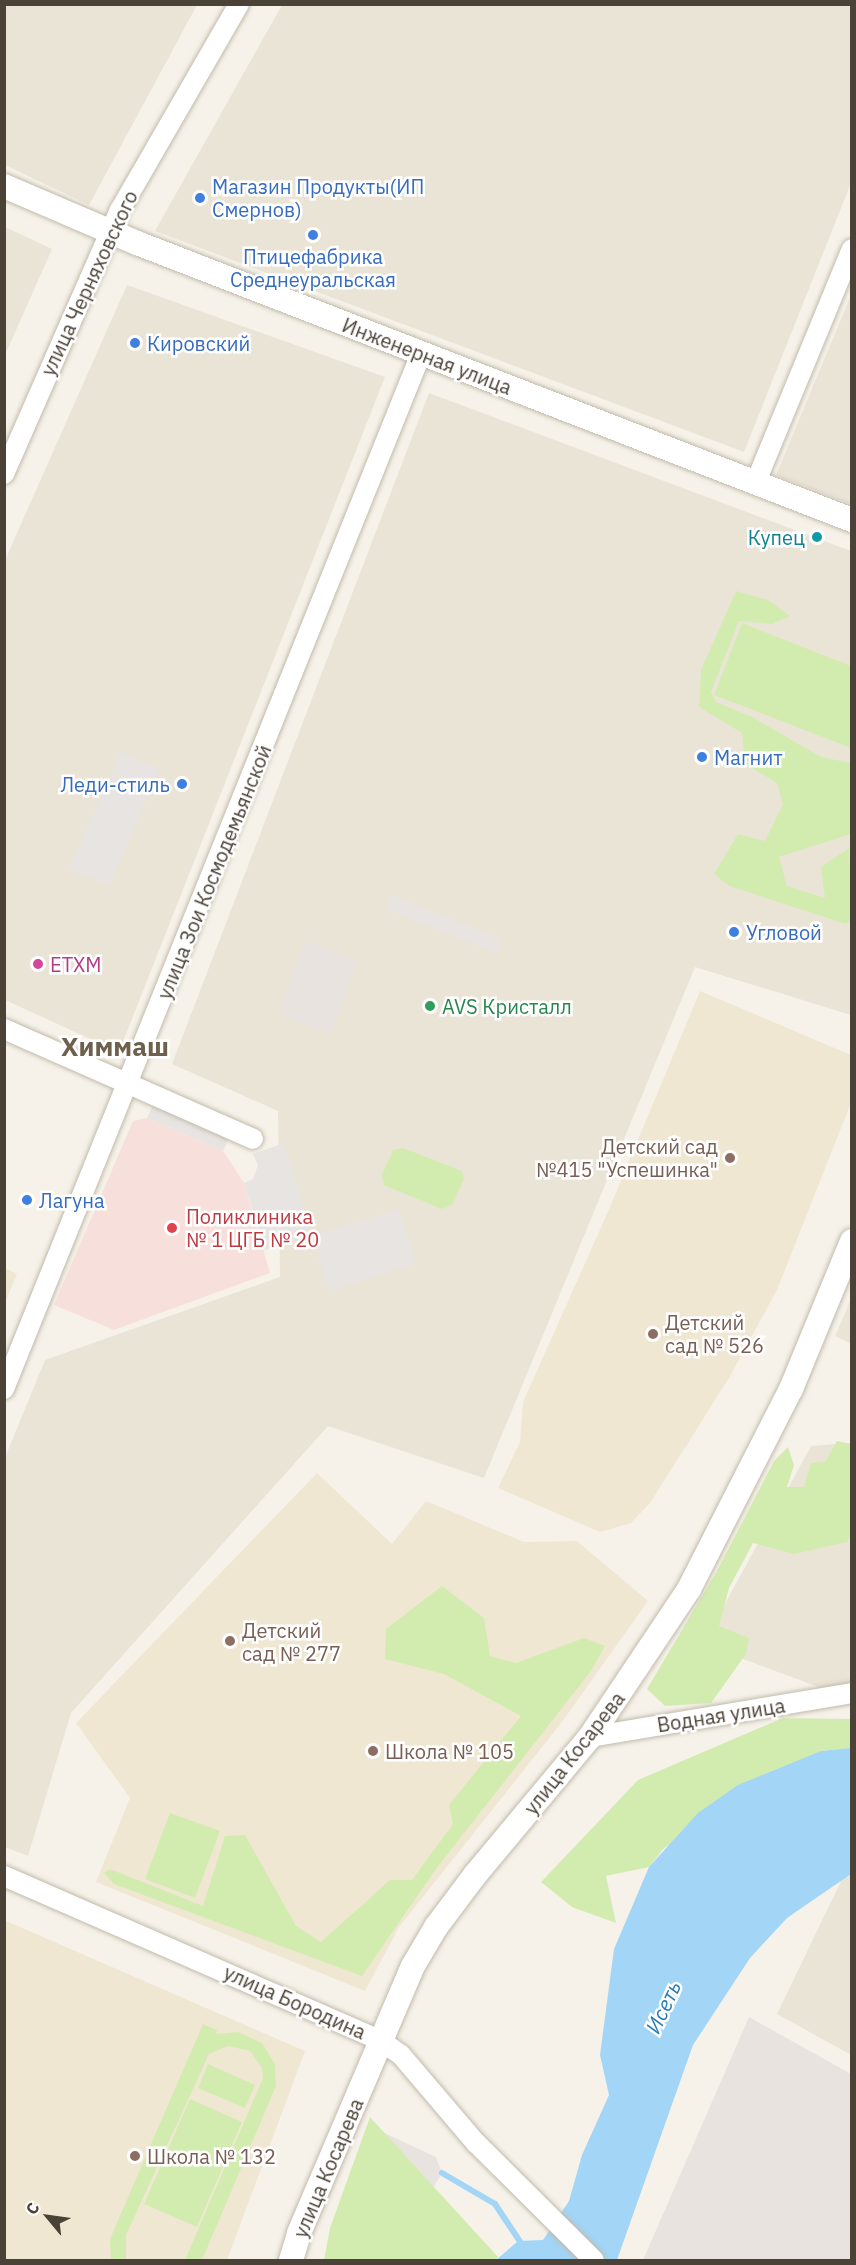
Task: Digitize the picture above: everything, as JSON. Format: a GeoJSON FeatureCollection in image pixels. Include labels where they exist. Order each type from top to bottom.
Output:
{"type":"FeatureCollection","features":[{"type":"Feature","properties":{"kind":"street","name":"улица Черняховского"},"geometry":{"type":"LineString","coordinates":[[4,474],[109,232],[239,4]]}},
{"type":"Feature","properties":{"kind":"street","name":"Инженерная улица"},"geometry":{"type":"LineString","coordinates":[[4,186],[109,232],[852,520]]}},
{"type":"Feature","properties":{"kind":"street"},"geometry":{"type":"LineString","coordinates":[[755,483],[852,249]]}},
{"type":"Feature","properties":{"kind":"street","name":"улица Зои Космодемьянской"},"geometry":{"type":"LineString","coordinates":[[4,1389],[421,354]]}},
{"type":"Feature","properties":{"kind":"street"},"geometry":{"type":"LineString","coordinates":[[4,1029],[128,1086],[253,1139]]}},
{"type":"Feature","properties":{"kind":"street","name":"улица Косарева"},"geometry":{"type":"LineString","coordinates":[[291,2260],[299,2233],[413,1966],[436,1927],[590,1737],[696,1576],[791,1389],[852,1241]]}},
{"type":"Feature","properties":{"kind":"street","name":"Водная улица"},"geometry":{"type":"LineString","coordinates":[[590,1737],[852,1693]]}},
{"type":"Feature","properties":{"kind":"street","name":"улица Бородина"},"geometry":{"type":"LineString","coordinates":[[4,1876],[381,2041],[401,2055],[476,2143],[594,2260]]}},
{"type":"Feature","properties":{"kind":"shaded area"},"geometry":{"type":"Polygon","coordinates":[[[5,4],[197,5],[89,205],[5,165],[5,4]]]}},
{"type":"Feature","properties":{"kind":"shaded area"},"geometry":{"type":"Polygon","coordinates":[[[282,5],[851,5],[851,183],[744,452],[155,231],[282,5]]]}},
{"type":"Feature","properties":{"kind":"shaded area"},"geometry":{"type":"Polygon","coordinates":[[[5,227],[52,249],[5,355],[5,227]]]}},
{"type":"Feature","properties":{"kind":"shaded area"},"geometry":{"type":"Polygon","coordinates":[[[127,285],[385,377],[119,1052],[5,1000],[5,560],[127,285]]]}},
{"type":"Feature","properties":{"kind":"shaded area"},"geometry":{"type":"Polygon","coordinates":[[[851,295],[851,504],[776,475],[851,295]]]}},
{"type":"Feature","properties":{"kind":"shaded area"},"geometry":{"type":"Polygon","coordinates":[[[429,393],[851,551],[851,1015],[695,967],[484,1478],[328,1426],[71,1713],[28,1856],[5,1847],[4,1460],[45,1360],[280,1277],[278,1111],[172,1064],[429,393]]]}},
{"type":"Feature","properties":{"kind":"shaded area"},"geometry":{"type":"Polygon","coordinates":[[[121,752],[160,769],[109,886],[69,869],[121,752]]]}},
{"type":"Feature","properties":{"kind":"shaded area"},"geometry":{"type":"Polygon","coordinates":[[[392,895],[502,939],[496,953],[386,909],[392,895]]]}},
{"type":"Feature","properties":{"kind":"shaded area"},"geometry":{"type":"Polygon","coordinates":[[[305,941],[358,960],[331,1034],[278,1015],[305,941]]]}},
{"type":"Feature","properties":{"kind":"shaded area"},"geometry":{"type":"Polygon","coordinates":[[[700,991],[851,1055],[851,1103],[777,1290],[729,1378],[650,1503],[631,1523],[600,1532],[498,1488],[520,1442],[523,1402],[607,1214],[700,991]]]}},
{"type":"Feature","properties":{"kind":"shaded area"},"geometry":{"type":"Polygon","coordinates":[[[160,1089],[236,1123],[223,1151],[147,1118],[160,1089]]]}},
{"type":"Feature","properties":{"kind":"shaded area","name":"Поликлиника № 1 ЦГБ № 20"},"geometry":{"type":"Polygon","coordinates":[[[147,1118],[223,1151],[244,1183],[270,1273],[114,1330],[54,1305],[133,1121],[147,1118]]]}},
{"type":"Feature","properties":{"kind":"shaded area"},"geometry":{"type":"Polygon","coordinates":[[[284,1143],[312,1236],[265,1250],[244,1183],[253,1179],[258,1165],[253,1154],[284,1143]]]}},
{"type":"Feature","properties":{"kind":"shaded area"},"geometry":{"type":"Polygon","coordinates":[[[399,1209],[416,1264],[329,1291],[312,1236],[399,1209]]]}},
{"type":"Feature","properties":{"kind":"shaded area"},"geometry":{"type":"Polygon","coordinates":[[[5,1268],[17,1274],[5,1303],[5,1268]]]}},
{"type":"Feature","properties":{"kind":"shaded area"},"geometry":{"type":"Polygon","coordinates":[[[851,1299],[851,1344],[835,1336],[851,1299]]]}},
{"type":"Feature","properties":{"kind":"shaded area"},"geometry":{"type":"Polygon","coordinates":[[[851,1443],[851,1686],[832,1692],[703,1644],[811,1446],[851,1443]]]}},
{"type":"Feature","properties":{"kind":"shaded area","name":"Школа № 105"},"geometry":{"type":"Polygon","coordinates":[[[317,1473],[392,1544],[426,1501],[524,1542],[577,1541],[648,1601],[562,1722],[399,1927],[365,1991],[96,1882],[130,1798],[76,1723],[317,1473]]]}},
{"type":"Feature","properties":{"kind":"shaded area"},"geometry":{"type":"Polygon","coordinates":[[[851,1874],[851,2055],[777,2014],[843,1877],[851,1874]]]}},
{"type":"Feature","properties":{"kind":"shaded area","name":"Школа № 132"},"geometry":{"type":"Polygon","coordinates":[[[4,1920],[305,2051],[227,2260],[5,2260],[4,1920]]]}},
{"type":"Feature","properties":{"kind":"shaded area"},"geometry":{"type":"Polygon","coordinates":[[[749,2017],[851,2074],[851,2260],[643,2260],[749,2017]]]}},
{"type":"Feature","properties":{"kind":"shaded area"},"geometry":{"type":"Polygon","coordinates":[[[378,2130],[436,2157],[442,2173],[408,2229],[378,2130]]]}},
{"type":"Feature","properties":{"kind":"green space"},"geometry":{"type":"Polygon","coordinates":[[[736,591],[768,600],[790,616],[772,624],[739,621],[711,692],[716,702],[752,717],[821,757],[851,763],[851,834],[779,857],[787,886],[825,898],[821,867],[849,848],[852,918],[846,924],[729,886],[714,874],[738,834],[765,841],[783,804],[777,783],[745,764],[742,733],[699,707],[701,670],[736,591]]]}},
{"type":"Feature","properties":{"kind":"green space"},"geometry":{"type":"Polygon","coordinates":[[[742,623],[851,666],[851,748],[714,695],[742,623]]]}},
{"type":"Feature","properties":{"kind":"green space"},"geometry":{"type":"Polygon","coordinates":[[[403,1148],[462,1171],[464,1179],[452,1205],[442,1209],[384,1185],[382,1175],[393,1150],[403,1148]]]}},
{"type":"Feature","properties":{"kind":"green space"},"geometry":{"type":"Polygon","coordinates":[[[837,1441],[851,1444],[852,1532],[847,1542],[794,1554],[753,1543],[729,1588],[719,1626],[749,1638],[746,1654],[711,1703],[665,1706],[647,1689],[717,1571],[774,1461],[788,1447],[794,1465],[787,1487],[804,1487],[811,1463],[825,1462],[837,1441]]]}},
{"type":"Feature","properties":{"kind":"green space"},"geometry":{"type":"Polygon","coordinates":[[[442,1586],[484,1618],[490,1656],[516,1663],[584,1638],[605,1646],[591,1671],[436,1869],[362,1976],[114,1884],[104,1873],[110,1869],[203,1906],[225,1836],[245,1835],[296,1926],[321,1942],[390,1880],[412,1880],[453,1824],[449,1805],[521,1716],[444,1674],[385,1659],[386,1629],[442,1586]]]}},
{"type":"Feature","properties":{"kind":"green space"},"geometry":{"type":"Polygon","coordinates":[[[783,1718],[851,1719],[851,1748],[821,1751],[664,1848],[649,1867],[606,1876],[616,1923],[572,1907],[541,1882],[638,1780],[783,1718]]]}},
{"type":"Feature","properties":{"kind":"green space"},"geometry":{"type":"Polygon","coordinates":[[[170,1813],[220,1831],[195,1898],[145,1879],[170,1813]]]}},
{"type":"Feature","properties":{"kind":"green space"},"geometry":{"type":"Polygon","coordinates":[[[203,2024],[217,2030],[216,2034],[238,2032],[262,2043],[275,2064],[276,2086],[202,2260],[185,2260],[263,2078],[262,2068],[250,2051],[228,2046],[209,2054],[126,2235],[126,2260],[111,2260],[110,2239],[203,2024]]]}},
{"type":"Feature","properties":{"kind":"green space"},"geometry":{"type":"Polygon","coordinates":[[[208,2064],[255,2085],[245,2108],[198,2088],[208,2064]]]}},
{"type":"Feature","properties":{"kind":"green space"},"geometry":{"type":"Polygon","coordinates":[[[190,2099],[242,2122],[197,2227],[144,2204],[190,2099]]]}},
{"type":"Feature","properties":{"kind":"green space"},"geometry":{"type":"Polygon","coordinates":[[[370,2117],[498,2257],[496,2260],[324,2260],[330,2228],[370,2117]]]}},
{"type":"Feature","properties":{"kind":"water","name":"Исеть"},"geometry":{"type":"Polygon","coordinates":[[[851,1748],[851,1874],[787,1918],[750,1958],[693,2045],[617,2260],[496,2260],[518,2241],[543,2240],[569,2201],[582,2155],[609,2095],[600,2055],[614,1949],[649,1867],[698,1813],[738,1785],[821,1751],[851,1748]]]}},
{"type":"Feature","properties":{"kind":"waterway"},"geometry":{"type":"LineString","coordinates":[[442,2173],[495,2204],[523,2246]]}},
{"type":"Feature","properties":{"kind":"place","name":"Магазин Продукты(ИП Смернов)"},"geometry":{"type":"Point","coordinates":[200,198]}},
{"type":"Feature","properties":{"kind":"place","name":"Птицефабрика Среднеуральская"},"geometry":{"type":"Point","coordinates":[313,235]}},
{"type":"Feature","properties":{"kind":"place","name":"Кировский"},"geometry":{"type":"Point","coordinates":[135,343]}},
{"type":"Feature","properties":{"kind":"place","name":"Купец"},"geometry":{"type":"Point","coordinates":[817,537]}},
{"type":"Feature","properties":{"kind":"place","name":"Магнит"},"geometry":{"type":"Point","coordinates":[702,757]}},
{"type":"Feature","properties":{"kind":"place","name":"Леди-стиль"},"geometry":{"type":"Point","coordinates":[182,784]}},
{"type":"Feature","properties":{"kind":"place","name":"Угловой"},"geometry":{"type":"Point","coordinates":[734,932]}},
{"type":"Feature","properties":{"kind":"place","name":"ЕТХМ"},"geometry":{"type":"Point","coordinates":[38,964]}},
{"type":"Feature","properties":{"kind":"place","name":"AVS Кристалл"},"geometry":{"type":"Point","coordinates":[430,1006]}},
{"type":"Feature","properties":{"kind":"place","name":"Детский сад №415 \"Успешинка\""},"geometry":{"type":"Point","coordinates":[730,1158]}},
{"type":"Feature","properties":{"kind":"place","name":"Лагуна"},"geometry":{"type":"Point","coordinates":[27,1200]}},
{"type":"Feature","properties":{"kind":"place","name":"Поликлиника № 1 ЦГБ № 20"},"geometry":{"type":"Point","coordinates":[172,1228]}},
{"type":"Feature","properties":{"kind":"place","name":"Детcкий сад № 526"},"geometry":{"type":"Point","coordinates":[653,1334]}},
{"type":"Feature","properties":{"kind":"place","name":"Детcкий сад № 277"},"geometry":{"type":"Point","coordinates":[230,1641]}},
{"type":"Feature","properties":{"kind":"place","name":"Школа № 105"},"geometry":{"type":"Point","coordinates":[373,1751]}},
{"type":"Feature","properties":{"kind":"place","name":"Школа № 132"},"geometry":{"type":"Point","coordinates":[135,2156]}},
{"type":"Feature","properties":{"kind":"district","name":"Химмаш"},"geometry":{"type":"Point","coordinates":[115,1047]}}]}
